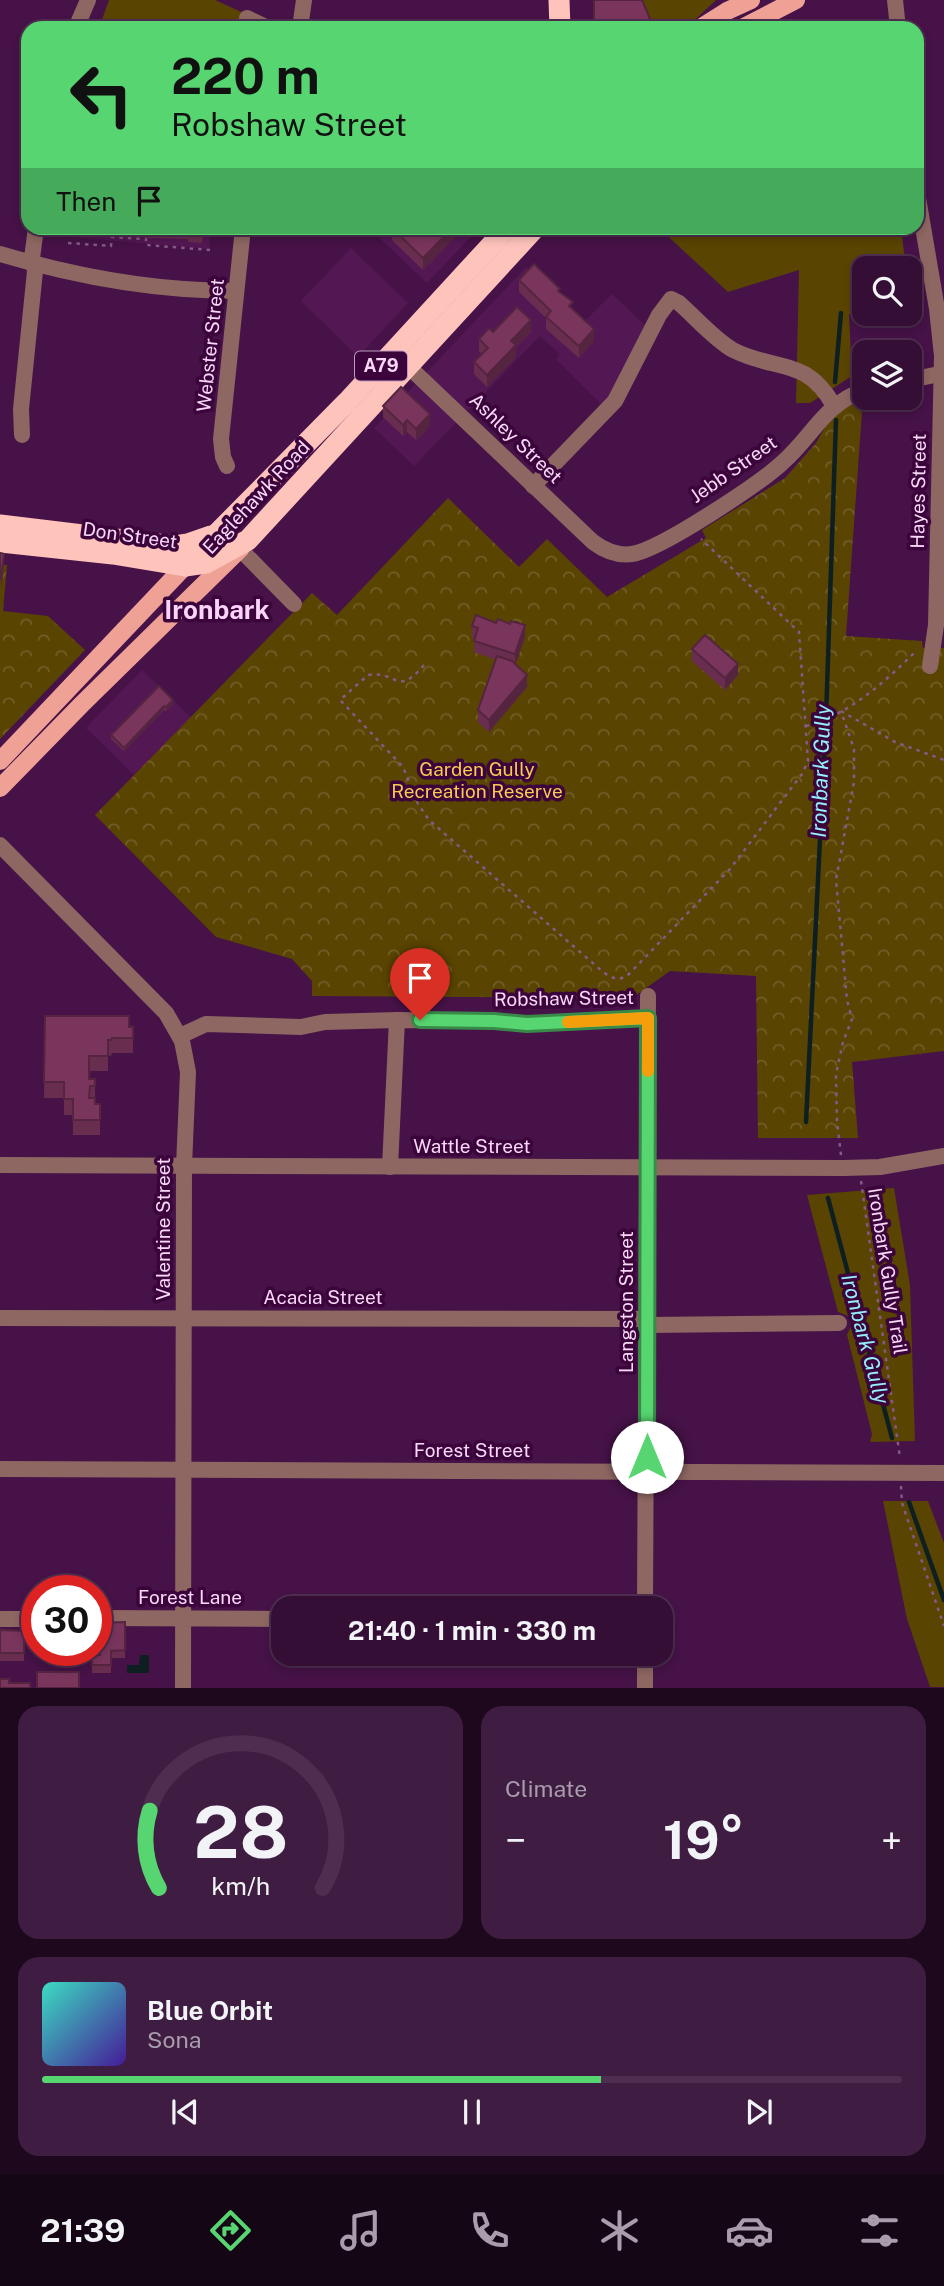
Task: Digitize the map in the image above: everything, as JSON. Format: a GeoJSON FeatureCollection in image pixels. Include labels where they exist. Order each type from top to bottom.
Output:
{"type":"FeatureCollection","features":[{"type":"Feature","properties":{"kind":"highway"},"geometry":{"type":"LineString","coordinates":[[559,0],[559,21]]}},
{"type":"Feature","properties":{"kind":"highway","name":"Eaglehawk Road"},"geometry":{"type":"LineString","coordinates":[[244,545],[502,235]]}},
{"type":"Feature","properties":{"kind":"highway","name":"Eaglehawk Road"},"geometry":{"type":"LineString","coordinates":[[185,566],[347,402],[400,359],[528,235]]}},
{"type":"Feature","properties":{"kind":"highway","name":"Don Street"},"geometry":{"type":"LineString","coordinates":[[0,525],[174,546],[192,544],[213,536]]}},
{"type":"Feature","properties":{"kind":"highway","name":"Don Street"},"geometry":{"type":"LineString","coordinates":[[0,542],[113,554],[185,566],[206,563],[244,545]]}},
{"type":"Feature","properties":{"kind":"main road"},"geometry":{"type":"LineString","coordinates":[[711,21],[751,0]]}},
{"type":"Feature","properties":{"kind":"main road"},"geometry":{"type":"LineString","coordinates":[[756,21],[796,0]]}},
{"type":"Feature","properties":{"kind":"main road","name":"Eaglehawk Road"},"geometry":{"type":"LineString","coordinates":[[0,788],[244,545]]}},
{"type":"Feature","properties":{"kind":"main road","name":"Eaglehawk Road"},"geometry":{"type":"LineString","coordinates":[[0,761],[185,566]]}},
{"type":"Feature","properties":{"kind":"main road"},"geometry":{"type":"LineString","coordinates":[[144,610],[162,612],[171,618]]}},
{"type":"Feature","properties":{"kind":"street"},"geometry":{"type":"LineString","coordinates":[[79,21],[88,0]]}},
{"type":"Feature","properties":{"kind":"street"},"geometry":{"type":"LineString","coordinates":[[301,21],[304,0]]}},
{"type":"Feature","properties":{"kind":"street"},"geometry":{"type":"LineString","coordinates":[[894,0],[897,21]]}},
{"type":"Feature","properties":{"kind":"street"},"geometry":{"type":"LineString","coordinates":[[247,18],[253,21]]}},
{"type":"Feature","properties":{"kind":"street","name":"Hayes Street"},"geometry":{"type":"LineString","coordinates":[[924,234],[939,324],[943,373],[934,639],[930,666]]}},
{"type":"Feature","properties":{"kind":"street"},"geometry":{"type":"LineString","coordinates":[[22,435],[21,409],[35,271],[35,235]]}},
{"type":"Feature","properties":{"kind":"street","name":"Webster Street"},"geometry":{"type":"LineString","coordinates":[[227,466],[221,449],[221,439],[242,235]]}},
{"type":"Feature","properties":{"kind":"street"},"geometry":{"type":"LineString","coordinates":[[0,254],[75,274],[141,285],[236,291]]}},
{"type":"Feature","properties":{"kind":"street"},"geometry":{"type":"LineString","coordinates":[[533,486],[615,401],[659,314],[671,299],[734,351],[796,369],[812,377],[821,385],[834,406]]}},
{"type":"Feature","properties":{"kind":"street","name":"Ashley Street"},"geometry":{"type":"LineString","coordinates":[[400,359],[593,542],[609,552]]}},
{"type":"Feature","properties":{"kind":"street"},"geometry":{"type":"LineString","coordinates":[[922,377],[943,373]]}},
{"type":"Feature","properties":{"kind":"street","name":"Jebb Street"},"geometry":{"type":"LineString","coordinates":[[609,552],[641,552],[746,490],[784,463],[834,406],[852,396]]}},
{"type":"Feature","properties":{"kind":"street"},"geometry":{"type":"LineString","coordinates":[[244,545],[294,604]]}},
{"type":"Feature","properties":{"kind":"street","name":"Valentine Street"},"geometry":{"type":"LineString","coordinates":[[0,845],[118,967],[155,1001],[171,1019],[186,1052],[183,1688]]}},
{"type":"Feature","properties":{"kind":"street","name":"Langston Street"},"geometry":{"type":"LineString","coordinates":[[645,1596],[648,996]]}},
{"type":"Feature","properties":{"kind":"street","name":"Robshaw Street"},"geometry":{"type":"LineString","coordinates":[[180,1036],[206,1024],[301,1027],[325,1022],[397,1020],[527,1024],[648,1018]]}},
{"type":"Feature","properties":{"kind":"street"},"geometry":{"type":"LineString","coordinates":[[390,1167],[397,1020]]}},
{"type":"Feature","properties":{"kind":"street","name":"Wattle Street"},"geometry":{"type":"LineString","coordinates":[[0,1166],[844,1168],[880,1167],[944,1156]]}},
{"type":"Feature","properties":{"kind":"street","name":"Acacia Street"},"geometry":{"type":"LineString","coordinates":[[0,1318],[839,1323]]}},
{"type":"Feature","properties":{"kind":"street","name":"Forest Street"},"geometry":{"type":"LineString","coordinates":[[0,1469],[944,1473]]}},
{"type":"Feature","properties":{"kind":"street","name":"Forest Lane"},"geometry":{"type":"LineString","coordinates":[[112,1618],[271,1619]]}},
{"type":"Feature","properties":{"kind":"street"},"geometry":{"type":"LineString","coordinates":[[0,1619],[21,1619]]}},
{"type":"Feature","properties":{"kind":"street"},"geometry":{"type":"LineString","coordinates":[[645,1666],[645,1688]]}},
{"type":"Feature","properties":{"kind":"path"},"geometry":{"type":"LineString","coordinates":[[68,243],[111,246],[112,237],[146,239],[146,245],[210,250]]}},
{"type":"Feature","properties":{"kind":"path"},"geometry":{"type":"LineString","coordinates":[[424,665],[406,681],[368,675],[340,700],[403,767],[418,804],[429,820],[603,972],[621,979],[630,973],[730,869],[806,767],[808,756],[799,632],[701,539]]}},
{"type":"Feature","properties":{"kind":"path"},"geometry":{"type":"LineString","coordinates":[[806,726],[822,722],[841,711],[891,675],[923,644],[934,639]]}},
{"type":"Feature","properties":{"kind":"path"},"geometry":{"type":"LineString","coordinates":[[841,711],[895,742],[944,760]]}},
{"type":"Feature","properties":{"kind":"path","name":"Ironbark Gully Trail"},"geometry":{"type":"LineString","coordinates":[[841,711],[854,749],[855,782],[836,880],[847,999],[852,1019],[843,1042],[836,1074],[837,1121],[844,1168],[861,1184],[899,1443],[902,1503],[944,1626]]}},
{"type":"Feature","properties":{"kind":"shaded area"},"geometry":{"type":"Polygon","coordinates":[[[71,235],[210,235],[209,249],[71,235]]]}},
{"type":"Feature","properties":{"kind":"shaded area"},"geometry":{"type":"Polygon","coordinates":[[[376,235],[472,235],[427,283],[376,235]]]}},
{"type":"Feature","properties":{"kind":"shaded area"},"geometry":{"type":"Polygon","coordinates":[[[351,248],[408,303],[358,357],[301,301],[351,248]]]}},
{"type":"Feature","properties":{"kind":"shaded area"},"geometry":{"type":"Polygon","coordinates":[[[526,267],[583,323],[612,294],[647,327],[604,407],[556,359],[560,354],[540,336],[414,466],[374,428],[526,267]]]}},
{"type":"Feature","properties":{"kind":"shaded area"},"geometry":{"type":"Polygon","coordinates":[[[142,670],[191,717],[134,775],[86,728],[142,670]]]}},
{"type":"Feature","properties":{"kind":"shaded area"},"geometry":{"type":"Polygon","coordinates":[[[140,1655],[149,1655],[149,1673],[127,1673],[127,1665],[139,1665],[140,1655]]]}},
{"type":"Feature","properties":{"kind":"green space"},"geometry":{"type":"Polygon","coordinates":[[[109,0],[215,0],[248,15],[246,21],[102,21],[109,0]]]}},
{"type":"Feature","properties":{"kind":"green space"},"geometry":{"type":"Polygon","coordinates":[[[637,0],[716,0],[694,21],[646,21],[637,0]]]}},
{"type":"Feature","properties":{"kind":"green space"},"geometry":{"type":"Polygon","coordinates":[[[667,235],[902,235],[904,256],[852,256],[852,314],[849,314],[852,376],[810,403],[796,403],[799,270],[728,292],[667,235]]]}},
{"type":"Feature","properties":{"kind":"green space","name":"Garden Gully Recreation Reserve"},"geometry":{"type":"Polygon","coordinates":[[[852,404],[852,410],[862,410],[846,636],[922,641],[923,648],[944,648],[944,1051],[852,1062],[858,1138],[758,1138],[756,976],[670,971],[632,998],[312,996],[312,981],[292,959],[216,937],[95,815],[312,593],[337,615],[448,498],[519,567],[547,539],[607,597],[706,538],[702,530],[785,478],[816,443],[831,417],[852,404]]]}},
{"type":"Feature","properties":{"kind":"green space"},"geometry":{"type":"Polygon","coordinates":[[[0,564],[7,565],[3,611],[48,616],[85,650],[0,739],[0,564]]]}},
{"type":"Feature","properties":{"kind":"green space"},"geometry":{"type":"Polygon","coordinates":[[[894,1188],[910,1285],[915,1441],[870,1442],[872,1434],[847,1335],[852,1324],[848,1316],[838,1312],[807,1195],[894,1188]]]}},
{"type":"Feature","properties":{"kind":"green space"},"geometry":{"type":"Polygon","coordinates":[[[883,1501],[928,1501],[944,1543],[944,1687],[930,1687],[907,1619],[883,1501]]]}},
{"type":"Feature","properties":{"kind":"building"},"geometry":{"type":"Polygon","coordinates":[[[594,0],[642,0],[651,21],[594,21],[594,0]]]}},
{"type":"Feature","properties":{"kind":"building"},"geometry":{"type":"Polygon","coordinates":[[[399,235],[445,235],[423,258],[399,235]]]}},
{"type":"Feature","properties":{"kind":"building"},"geometry":{"type":"Polygon","coordinates":[[[534,264],[560,289],[558,291],[573,302],[569,306],[594,329],[579,346],[546,317],[551,311],[519,280],[534,264]]]}},
{"type":"Feature","properties":{"kind":"building"},"geometry":{"type":"Polygon","coordinates":[[[517,307],[531,320],[511,341],[516,345],[487,375],[474,362],[488,348],[479,339],[489,328],[493,332],[517,307]]]}},
{"type":"Feature","properties":{"kind":"building"},"geometry":{"type":"Polygon","coordinates":[[[401,387],[430,414],[416,429],[407,420],[403,425],[383,406],[401,387]]]}},
{"type":"Feature","properties":{"kind":"building"},"geometry":{"type":"Polygon","coordinates":[[[0,553],[4,554],[1,579],[0,579],[0,553]]]}},
{"type":"Feature","properties":{"kind":"building"},"geometry":{"type":"Polygon","coordinates":[[[476,615],[496,623],[498,619],[510,624],[511,621],[525,625],[515,654],[474,641],[478,628],[472,626],[476,615]]]}},
{"type":"Feature","properties":{"kind":"building"},"geometry":{"type":"Polygon","coordinates":[[[705,635],[738,664],[725,678],[692,649],[705,635]]]}},
{"type":"Feature","properties":{"kind":"building"},"geometry":{"type":"Polygon","coordinates":[[[497,656],[512,661],[527,675],[489,720],[478,710],[497,656]]]}},
{"type":"Feature","properties":{"kind":"building"},"geometry":{"type":"Polygon","coordinates":[[[159,686],[173,700],[124,748],[111,735],[159,686]]]}},
{"type":"Feature","properties":{"kind":"building"},"geometry":{"type":"Polygon","coordinates":[[[45,1016],[129,1016],[133,1038],[112,1038],[108,1040],[108,1056],[89,1056],[89,1079],[95,1079],[95,1086],[90,1086],[89,1098],[95,1098],[95,1104],[100,1104],[100,1120],[73,1120],[73,1099],[64,1099],[64,1082],[44,1082],[45,1016]]]}},
{"type":"Feature","properties":{"kind":"building"},"geometry":{"type":"Polygon","coordinates":[[[112,1622],[125,1622],[125,1650],[112,1651],[112,1622]]]}},
{"type":"Feature","properties":{"kind":"building"},"geometry":{"type":"Polygon","coordinates":[[[0,1630],[21,1631],[21,1653],[0,1653],[0,1630]]]}},
{"type":"Feature","properties":{"kind":"building"},"geometry":{"type":"Polygon","coordinates":[[[37,1672],[79,1672],[79,1688],[37,1688],[37,1672]]]}},
{"type":"Feature","properties":{"kind":"building"},"geometry":{"type":"Polygon","coordinates":[[[0,1679],[9,1679],[9,1683],[30,1683],[30,1688],[0,1688],[0,1679]]]}},
{"type":"Feature","properties":{"kind":"waterway","name":"Ironbark Gully"},"geometry":{"type":"LineString","coordinates":[[835,382],[841,313]]}},
{"type":"Feature","properties":{"kind":"waterway","name":"Ironbark Gully"},"geometry":{"type":"LineString","coordinates":[[806,1122],[826,718],[836,420]]}},
{"type":"Feature","properties":{"kind":"waterway","name":"Ironbark Gully"},"geometry":{"type":"LineString","coordinates":[[828,1198],[892,1438]]}},
{"type":"Feature","properties":{"kind":"waterway","name":"Ironbark Gully"},"geometry":{"type":"LineString","coordinates":[[909,1502],[944,1600]]}},
{"type":"Feature","properties":{"kind":"slow traffic"},"geometry":{"type":"LineString","coordinates":[[568,1022],[648,1018],[648,1071]]}},
{"type":"Feature","properties":{"kind":"district","name":"Ironbark"},"geometry":{"type":"Point","coordinates":[217,610]}},
{"type":"Feature","properties":{"kind":"route"},"geometry":{"type":"LineString","coordinates":[[420,1020],[527,1024],[648,1018],[647,1457]]}}]}
